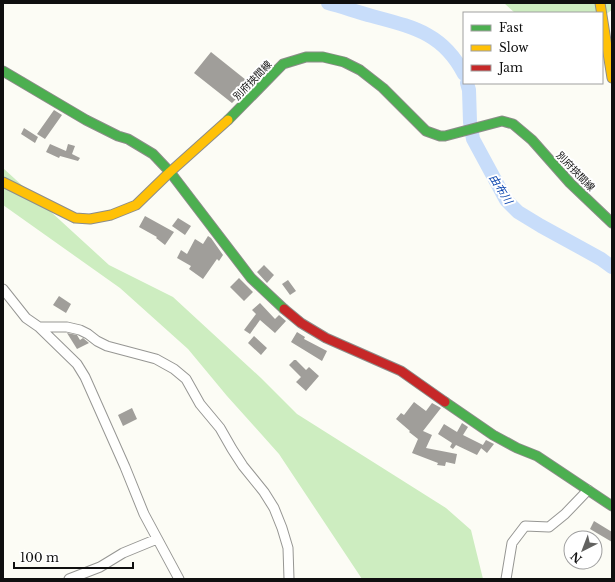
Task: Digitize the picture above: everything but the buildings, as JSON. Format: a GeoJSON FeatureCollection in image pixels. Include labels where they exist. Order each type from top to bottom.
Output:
{"type":"FeatureCollection","features":[{"type":"Feature","properties":{"kind":"main road"},"geometry":{"type":"LineString","coordinates":[[603,22],[612,78]]}},
{"type":"Feature","properties":{"kind":"main road","name":"別府挾間線"},"geometry":{"type":"LineString","coordinates":[[3,182],[76,218],[90,219],[111,215],[136,205],[170,172],[218,130],[283,64],[306,56],[323,57],[344,62],[360,70],[383,88],[426,132],[445,136],[502,121],[513,124],[532,140],[570,183],[612,223]]}},
{"type":"Feature","properties":{"kind":"main road"},"geometry":{"type":"LineString","coordinates":[[3,71],[86,120],[153,154],[170,172],[251,278],[273,300],[301,323],[326,338],[401,371],[493,435],[517,448],[537,456],[612,506]]}},
{"type":"Feature","properties":{"kind":"street"},"geometry":{"type":"LineString","coordinates":[[3,289],[26,318],[39,327],[76,364],[85,377],[144,514],[179,579]]}},
{"type":"Feature","properties":{"kind":"street"},"geometry":{"type":"LineString","coordinates":[[39,327],[67,327],[80,330],[88,334],[97,342],[107,346],[156,359],[174,369],[186,379],[200,404],[220,428],[243,466],[264,492],[274,508],[288,548],[289,579]]}},
{"type":"Feature","properties":{"kind":"street"},"geometry":{"type":"LineString","coordinates":[[506,579],[512,543],[525,526],[548,528],[565,514],[588,490]]}},
{"type":"Feature","properties":{"kind":"street"},"geometry":{"type":"LineString","coordinates":[[69,579],[100,568],[123,553],[157,539]]}},
{"type":"Feature","properties":{"kind":"green space"},"geometry":{"type":"Polygon","coordinates":[[[504,3],[612,3],[612,10],[603,16],[603,12],[514,12],[504,3]]]}},
{"type":"Feature","properties":{"kind":"green space"},"geometry":{"type":"Polygon","coordinates":[[[3,168],[109,265],[173,297],[261,378],[297,414],[446,508],[471,530],[483,579],[362,579],[279,454],[227,396],[188,349],[120,288],[3,205],[3,168]]]}},
{"type":"Feature","properties":{"kind":"waterway"},"geometry":{"type":"LineString","coordinates":[[328,3],[414,28],[426,34],[447,49],[463,72]]}},
{"type":"Feature","properties":{"kind":"waterway","name":"由布川"},"geometry":{"type":"LineString","coordinates":[[467,84],[469,90],[470,122],[473,139],[506,200],[518,212],[601,259],[612,267]]}},
{"type":"Feature","properties":{"kind":"traffic: fast"},"geometry":{"type":"LineString","coordinates":[[228,120],[283,64],[306,57],[323,57],[344,62],[360,70],[383,88],[426,131],[440,136],[445,136],[502,121],[513,124],[532,140],[570,183],[612,223]]}},
{"type":"Feature","properties":{"kind":"traffic: fast"},"geometry":{"type":"LineString","coordinates":[[3,71],[86,120],[118,136],[128,139],[153,154],[170,172],[251,278],[284,309]]}},
{"type":"Feature","properties":{"kind":"traffic: fast"},"geometry":{"type":"LineString","coordinates":[[445,402],[493,435],[517,448],[537,456],[612,506]]}},
{"type":"Feature","properties":{"kind":"traffic: slow"},"geometry":{"type":"LineString","coordinates":[[600,3],[601,12]]}},
{"type":"Feature","properties":{"kind":"traffic: slow"},"geometry":{"type":"LineString","coordinates":[[603,22],[612,78]]}},
{"type":"Feature","properties":{"kind":"traffic: slow"},"geometry":{"type":"LineString","coordinates":[[3,182],[75,218],[90,219],[111,215],[136,205],[228,120]]}},
{"type":"Feature","properties":{"kind":"traffic: jam"},"geometry":{"type":"LineString","coordinates":[[284,309],[301,323],[326,338],[401,371],[445,402]]}}]}
